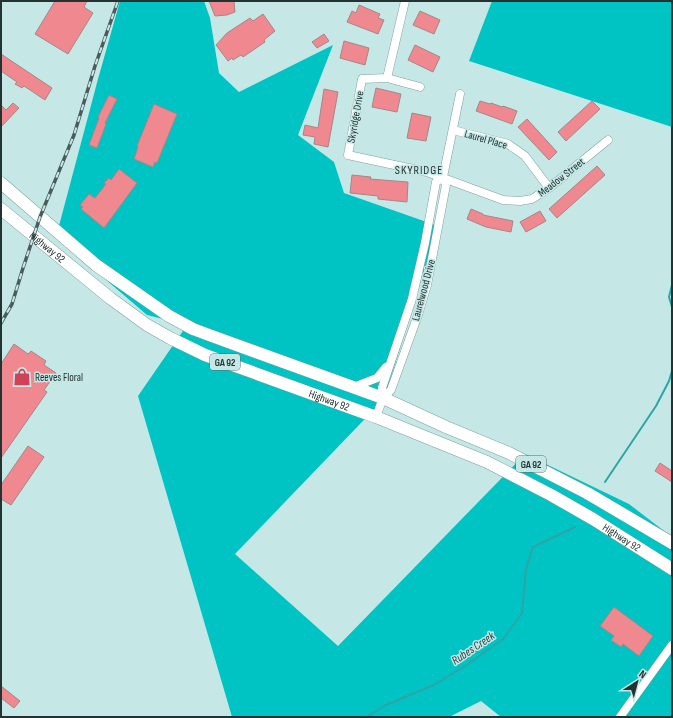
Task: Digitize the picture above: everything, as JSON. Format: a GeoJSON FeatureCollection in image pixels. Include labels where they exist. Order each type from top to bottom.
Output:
{"type":"FeatureCollection","features":[{"type":"Feature","properties":{"kind":"main road","name":"Highway 92"},"geometry":{"type":"LineString","coordinates":[[1,183],[96,265],[169,316],[193,328],[383,398],[516,457],[588,493],[672,543]]}},
{"type":"Feature","properties":{"kind":"main road","name":"Highway 92"},"geometry":{"type":"LineString","coordinates":[[1,208],[110,298],[147,324],[205,355],[376,417],[446,444],[506,471],[593,518],[672,569]]}},
{"type":"Feature","properties":{"kind":"main road"},"geometry":{"type":"LineString","coordinates":[[87,278],[96,265]]}},
{"type":"Feature","properties":{"kind":"street"},"geometry":{"type":"LineString","coordinates":[[387,78],[405,1]]}},
{"type":"Feature","properties":{"kind":"street","name":"Skyridge Drive"},"geometry":{"type":"LineString","coordinates":[[420,87],[387,78],[362,79],[348,155],[427,172],[442,178]]}},
{"type":"Feature","properties":{"kind":"street","name":"Laurelwood Drive"},"geometry":{"type":"LineString","coordinates":[[376,417],[383,398],[391,390],[418,315],[427,285],[446,185],[442,178],[460,94]]}},
{"type":"Feature","properties":{"kind":"street","name":"Laurel Place"},"geometry":{"type":"LineString","coordinates":[[453,130],[508,144],[524,156],[550,188]]}},
{"type":"Feature","properties":{"kind":"street","name":"Meadow Street"},"geometry":{"type":"LineString","coordinates":[[442,178],[503,200],[520,201],[532,199],[550,188],[608,140]]}},
{"type":"Feature","properties":{"kind":"street","name":"Laurelwood Drive"},"geometry":{"type":"LineString","coordinates":[[383,398],[382,388],[389,363],[412,299],[425,243],[436,182],[442,178]]}},
{"type":"Feature","properties":{"kind":"street","name":"Laurelwood Drive"},"geometry":{"type":"LineString","coordinates":[[354,387],[377,378],[389,363]]}},
{"type":"Feature","properties":{"kind":"street"},"geometry":{"type":"LineString","coordinates":[[620,717],[672,645]]}},
{"type":"Feature","properties":{"kind":"shaded area"},"geometry":{"type":"Polygon","coordinates":[[[120,1],[204,1],[210,18],[219,73],[239,92],[333,45],[298,135],[334,162],[344,193],[438,226],[384,399],[235,554],[338,646],[525,454],[629,504],[672,537],[672,717],[501,717],[481,701],[449,717],[232,717],[138,396],[187,325],[147,315],[56,237],[120,1]]]}},
{"type":"Feature","properties":{"kind":"shaded area"},"geometry":{"type":"Polygon","coordinates":[[[492,1],[672,1],[672,127],[469,61],[492,1]]]}},
{"type":"Feature","properties":{"kind":"building"},"geometry":{"type":"Polygon","coordinates":[[[55,1],[87,1],[84,7],[93,13],[68,54],[35,34],[55,1]]]}},
{"type":"Feature","properties":{"kind":"building"},"geometry":{"type":"Polygon","coordinates":[[[209,1],[234,1],[235,12],[227,15],[215,16],[209,1]]]}},
{"type":"Feature","properties":{"kind":"building"},"geometry":{"type":"Polygon","coordinates":[[[359,5],[380,14],[378,18],[384,20],[378,34],[347,22],[352,11],[356,13],[359,5]]]}},
{"type":"Feature","properties":{"kind":"building"},"geometry":{"type":"Polygon","coordinates":[[[420,11],[440,20],[434,34],[413,25],[420,11]]]}},
{"type":"Feature","properties":{"kind":"building"},"geometry":{"type":"Polygon","coordinates":[[[263,14],[275,31],[264,40],[265,42],[243,57],[241,55],[228,61],[216,45],[227,33],[250,18],[253,21],[263,14]]]}},
{"type":"Feature","properties":{"kind":"building"},"geometry":{"type":"Polygon","coordinates":[[[324,34],[329,41],[317,48],[312,42],[324,34]]]}},
{"type":"Feature","properties":{"kind":"building"},"geometry":{"type":"Polygon","coordinates":[[[344,41],[369,48],[365,65],[340,58],[344,41]]]}},
{"type":"Feature","properties":{"kind":"building"},"geometry":{"type":"Polygon","coordinates":[[[415,45],[440,57],[433,72],[408,60],[415,45]]]}},
{"type":"Feature","properties":{"kind":"building"},"geometry":{"type":"Polygon","coordinates":[[[1,54],[52,88],[45,100],[24,86],[22,88],[15,84],[17,82],[1,71],[1,54]]]}},
{"type":"Feature","properties":{"kind":"building"},"geometry":{"type":"Polygon","coordinates":[[[376,88],[401,94],[397,112],[372,107],[376,88]]]}},
{"type":"Feature","properties":{"kind":"building"},"geometry":{"type":"Polygon","coordinates":[[[324,89],[338,92],[328,147],[314,144],[315,137],[303,135],[305,125],[318,128],[324,89]]]}},
{"type":"Feature","properties":{"kind":"building"},"geometry":{"type":"Polygon","coordinates":[[[109,95],[117,99],[105,123],[106,124],[97,148],[89,145],[99,118],[98,117],[109,95]]]}},
{"type":"Feature","properties":{"kind":"building"},"geometry":{"type":"Polygon","coordinates":[[[480,101],[517,111],[512,124],[476,111],[480,101]]]}},
{"type":"Feature","properties":{"kind":"building"},"geometry":{"type":"Polygon","coordinates":[[[592,101],[600,109],[566,141],[558,132],[592,101]]]}},
{"type":"Feature","properties":{"kind":"building"},"geometry":{"type":"Polygon","coordinates":[[[13,103],[19,108],[1,127],[1,105],[6,110],[13,103]]]}},
{"type":"Feature","properties":{"kind":"building"},"geometry":{"type":"Polygon","coordinates":[[[154,104],[177,114],[157,163],[155,162],[153,167],[134,159],[137,146],[154,104]]]}},
{"type":"Feature","properties":{"kind":"building"},"geometry":{"type":"Polygon","coordinates":[[[412,113],[431,117],[426,141],[407,138],[412,113]]]}},
{"type":"Feature","properties":{"kind":"building"},"geometry":{"type":"Polygon","coordinates":[[[527,119],[557,152],[549,160],[518,127],[527,119]]]}},
{"type":"Feature","properties":{"kind":"building"},"geometry":{"type":"Polygon","coordinates":[[[597,166],[605,175],[557,218],[549,209],[597,166]]]}},
{"type":"Feature","properties":{"kind":"building"},"geometry":{"type":"Polygon","coordinates":[[[119,169],[137,183],[104,228],[81,209],[83,207],[80,205],[89,194],[95,198],[106,184],[104,183],[109,178],[111,180],[119,169]]]}},
{"type":"Feature","properties":{"kind":"building"},"geometry":{"type":"Polygon","coordinates":[[[352,175],[371,177],[370,179],[408,182],[407,202],[378,199],[378,196],[350,193],[352,175]]]}},
{"type":"Feature","properties":{"kind":"building"},"geometry":{"type":"Polygon","coordinates":[[[471,209],[483,215],[513,221],[511,232],[486,227],[467,219],[471,209]]]}},
{"type":"Feature","properties":{"kind":"building"},"geometry":{"type":"Polygon","coordinates":[[[540,211],[546,221],[526,232],[520,222],[540,211]]]}},
{"type":"Feature","properties":{"kind":"building"},"geometry":{"type":"Polygon","coordinates":[[[14,344],[28,354],[31,351],[46,361],[44,365],[56,373],[44,390],[47,392],[1,458],[1,364],[14,344]]]}},
{"type":"Feature","properties":{"kind":"building"},"geometry":{"type":"Polygon","coordinates":[[[28,446],[44,457],[11,505],[1,499],[1,485],[28,446]]]}},
{"type":"Feature","properties":{"kind":"building"},"geometry":{"type":"Polygon","coordinates":[[[660,463],[672,471],[672,482],[655,471],[660,463]]]}},
{"type":"Feature","properties":{"kind":"building"},"geometry":{"type":"Polygon","coordinates":[[[614,607],[653,636],[639,656],[623,644],[621,647],[611,640],[614,636],[600,626],[614,607]]]}},
{"type":"Feature","properties":{"kind":"building"},"geometry":{"type":"Polygon","coordinates":[[[1,686],[20,701],[14,708],[1,698],[1,686]]]}},
{"type":"Feature","properties":{"kind":"waterway","name":"Rubes Creek"},"geometry":{"type":"LineString","coordinates":[[672,285],[669,297],[672,307]]}},
{"type":"Feature","properties":{"kind":"waterway","name":"Rubes Creek"},"geometry":{"type":"LineString","coordinates":[[605,482],[656,406],[669,381],[672,371]]}},
{"type":"Feature","properties":{"kind":"waterway","name":"Rubes Creek"},"geometry":{"type":"LineString","coordinates":[[366,717],[386,705],[434,685],[468,664],[503,639],[522,613],[526,569],[533,547],[575,527]]}},
{"type":"Feature","properties":{"kind":"railway"},"geometry":{"type":"LineString","coordinates":[[1,323],[12,304],[40,217],[74,135],[95,66],[118,1]]}},
{"type":"Feature","properties":{"kind":"place","name":"Reeves Floral"},"geometry":{"type":"Point","coordinates":[22,377]}},
{"type":"Feature","properties":{"kind":"district","name":"SKYRIDGE"},"geometry":{"type":"Point","coordinates":[419,170]}}]}
